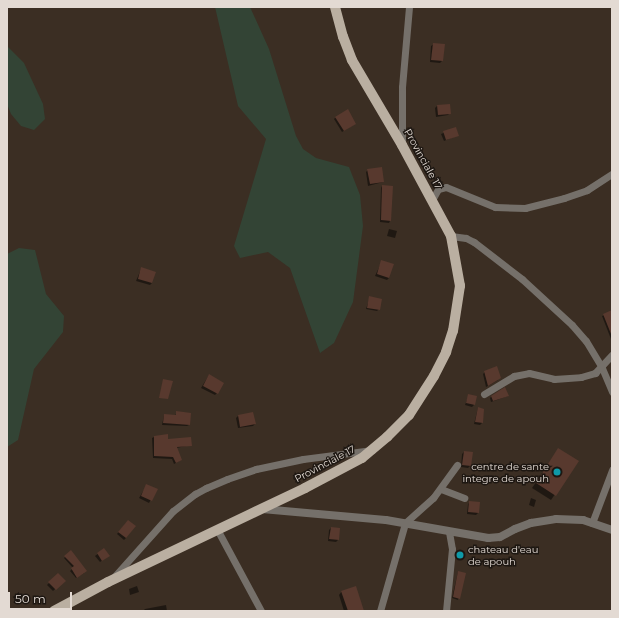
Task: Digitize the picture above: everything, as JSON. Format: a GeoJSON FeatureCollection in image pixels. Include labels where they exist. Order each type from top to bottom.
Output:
{"type":"FeatureCollection","features":[{"type":"Feature","properties":{"kind":"main road","name":"Provinciale 17"},"geometry":{"type":"LineString","coordinates":[[54,611],[108,582],[218,531],[350,465],[373,449],[409,415],[434,376],[446,352],[453,331],[460,286],[451,236],[402,145],[352,60],[343,37],[335,7]]}},
{"type":"Feature","properties":{"kind":"street"},"geometry":{"type":"LineString","coordinates":[[402,145],[402,87],[409,7]]}},
{"type":"Feature","properties":{"kind":"street"},"geometry":{"type":"LineString","coordinates":[[432,200],[438,189],[446,187],[495,207],[525,208],[564,198],[587,190],[612,174]]}},
{"type":"Feature","properties":{"kind":"street"},"geometry":{"type":"LineString","coordinates":[[451,236],[466,238],[474,242],[522,279],[572,324],[586,341],[602,368],[612,392]]}},
{"type":"Feature","properties":{"kind":"street"},"geometry":{"type":"LineString","coordinates":[[484,394],[514,376],[529,373],[564,380],[595,373],[602,368],[612,355]]}},
{"type":"Feature","properties":{"kind":"street"},"geometry":{"type":"LineString","coordinates":[[108,582],[173,512],[195,494],[206,488],[227,478],[256,469],[303,458],[373,449]]}},
{"type":"Feature","properties":{"kind":"street"},"geometry":{"type":"LineString","coordinates":[[380,611],[405,523],[426,506],[457,465]]}},
{"type":"Feature","properties":{"kind":"street"},"geometry":{"type":"LineString","coordinates":[[592,523],[612,470]]}},
{"type":"Feature","properties":{"kind":"street"},"geometry":{"type":"LineString","coordinates":[[440,489],[464,498]]}},
{"type":"Feature","properties":{"kind":"street"},"geometry":{"type":"LineString","coordinates":[[262,509],[405,523],[449,532],[493,538],[515,529],[546,520],[574,519],[612,530]]}},
{"type":"Feature","properties":{"kind":"street"},"geometry":{"type":"LineString","coordinates":[[218,531],[261,611]]}},
{"type":"Feature","properties":{"kind":"street"},"geometry":{"type":"LineString","coordinates":[[446,611],[452,549],[449,532]]}},
{"type":"Feature","properties":{"kind":"green space"},"geometry":{"type":"Polygon","coordinates":[[[215,7],[250,7],[269,49],[296,136],[303,149],[316,158],[349,167],[360,195],[363,226],[353,302],[334,343],[320,353],[290,268],[268,252],[240,258],[234,246],[266,139],[238,106],[215,7]]]}},
{"type":"Feature","properties":{"kind":"green space"},"geometry":{"type":"Polygon","coordinates":[[[7,46],[24,63],[43,104],[45,119],[34,130],[21,126],[11,114],[7,104],[7,46]]]}},
{"type":"Feature","properties":{"kind":"green space"},"geometry":{"type":"Polygon","coordinates":[[[19,248],[35,250],[46,294],[64,316],[63,332],[34,369],[18,440],[7,447],[7,254],[19,248]]]}},
{"type":"Feature","properties":{"kind":"building"},"geometry":{"type":"Polygon","coordinates":[[[433,43],[445,44],[443,61],[431,60],[433,43]]]}},
{"type":"Feature","properties":{"kind":"building"},"geometry":{"type":"Polygon","coordinates":[[[450,104],[451,114],[438,115],[437,105],[450,104]]]}},
{"type":"Feature","properties":{"kind":"building"},"geometry":{"type":"Polygon","coordinates":[[[348,109],[356,124],[344,131],[335,117],[348,109]]]}},
{"type":"Feature","properties":{"kind":"building"},"geometry":{"type":"Polygon","coordinates":[[[456,127],[459,136],[446,140],[443,131],[456,127]]]}},
{"type":"Feature","properties":{"kind":"building"},"geometry":{"type":"Polygon","coordinates":[[[382,167],[384,182],[370,184],[367,169],[382,167]]]}},
{"type":"Feature","properties":{"kind":"building"},"geometry":{"type":"Polygon","coordinates":[[[382,185],[393,186],[391,221],[381,220],[382,185]]]}},
{"type":"Feature","properties":{"kind":"building"},"geometry":{"type":"Polygon","coordinates":[[[381,260],[394,264],[389,278],[377,274],[381,260]]]}},
{"type":"Feature","properties":{"kind":"building"},"geometry":{"type":"Polygon","coordinates":[[[141,267],[156,272],[152,283],[138,279],[141,267]]]}},
{"type":"Feature","properties":{"kind":"building"},"geometry":{"type":"Polygon","coordinates":[[[369,296],[382,299],[380,310],[367,308],[369,296]]]}},
{"type":"Feature","properties":{"kind":"building"},"geometry":{"type":"Polygon","coordinates":[[[612,310],[612,334],[611,334],[603,314],[612,310]]]}},
{"type":"Feature","properties":{"kind":"building"},"geometry":{"type":"Polygon","coordinates":[[[497,366],[501,378],[488,386],[484,371],[497,366]]]}},
{"type":"Feature","properties":{"kind":"building"},"geometry":{"type":"Polygon","coordinates":[[[209,374],[224,383],[218,394],[203,386],[209,374]]]}},
{"type":"Feature","properties":{"kind":"building"},"geometry":{"type":"Polygon","coordinates":[[[163,379],[173,381],[168,399],[159,398],[163,379]]]}},
{"type":"Feature","properties":{"kind":"building"},"geometry":{"type":"Polygon","coordinates":[[[505,387],[509,396],[493,401],[491,396],[505,387]]]}},
{"type":"Feature","properties":{"kind":"building"},"geometry":{"type":"Polygon","coordinates":[[[468,394],[477,396],[475,405],[466,403],[468,394]]]}},
{"type":"Feature","properties":{"kind":"building"},"geometry":{"type":"Polygon","coordinates":[[[478,407],[484,409],[483,423],[475,422],[478,407]]]}},
{"type":"Feature","properties":{"kind":"building"},"geometry":{"type":"Polygon","coordinates":[[[176,411],[191,413],[190,425],[163,423],[164,414],[176,415],[176,411]]]}},
{"type":"Feature","properties":{"kind":"building"},"geometry":{"type":"Polygon","coordinates":[[[253,412],[256,424],[240,427],[238,415],[253,412]]]}},
{"type":"Feature","properties":{"kind":"building"},"geometry":{"type":"Polygon","coordinates":[[[168,434],[168,439],[191,437],[192,446],[177,447],[182,460],[176,463],[173,457],[154,456],[154,436],[168,434]]]}},
{"type":"Feature","properties":{"kind":"building","name":"centre de sante integre de apouh"},"geometry":{"type":"Polygon","coordinates":[[[558,448],[579,461],[556,496],[536,483],[558,448]]]}},
{"type":"Feature","properties":{"kind":"building"},"geometry":{"type":"Polygon","coordinates":[[[464,451],[473,452],[471,466],[462,465],[464,451]]]}},
{"type":"Feature","properties":{"kind":"building"},"geometry":{"type":"Polygon","coordinates":[[[146,484],[158,489],[152,501],[141,496],[146,484]]]}},
{"type":"Feature","properties":{"kind":"building"},"geometry":{"type":"Polygon","coordinates":[[[469,501],[480,502],[479,513],[468,512],[469,501]]]}},
{"type":"Feature","properties":{"kind":"building"},"geometry":{"type":"Polygon","coordinates":[[[128,520],[136,526],[126,538],[118,532],[128,520]]]}},
{"type":"Feature","properties":{"kind":"building"},"geometry":{"type":"Polygon","coordinates":[[[331,527],[340,528],[339,540],[329,539],[331,527]]]}},
{"type":"Feature","properties":{"kind":"building"},"geometry":{"type":"Polygon","coordinates":[[[104,548],[110,556],[102,561],[97,553],[104,548]]]}},
{"type":"Feature","properties":{"kind":"building"},"geometry":{"type":"Polygon","coordinates":[[[71,550],[87,571],[77,578],[71,568],[74,566],[64,556],[71,550]]]}},
{"type":"Feature","properties":{"kind":"building"},"geometry":{"type":"Polygon","coordinates":[[[458,571],[466,573],[460,599],[453,597],[458,571]]]}},
{"type":"Feature","properties":{"kind":"building"},"geometry":{"type":"Polygon","coordinates":[[[58,573],[66,581],[56,590],[48,582],[58,573]]]}},
{"type":"Feature","properties":{"kind":"building"},"geometry":{"type":"Polygon","coordinates":[[[356,586],[364,611],[348,611],[341,591],[356,586]]]}},
{"type":"Feature","properties":{"kind":"place","name":"centre de sante integre de apouh"},"geometry":{"type":"Point","coordinates":[557,472]}},
{"type":"Feature","properties":{"kind":"place","name":"chateau d'eau de apouh"},"geometry":{"type":"Point","coordinates":[460,555]}}]}
